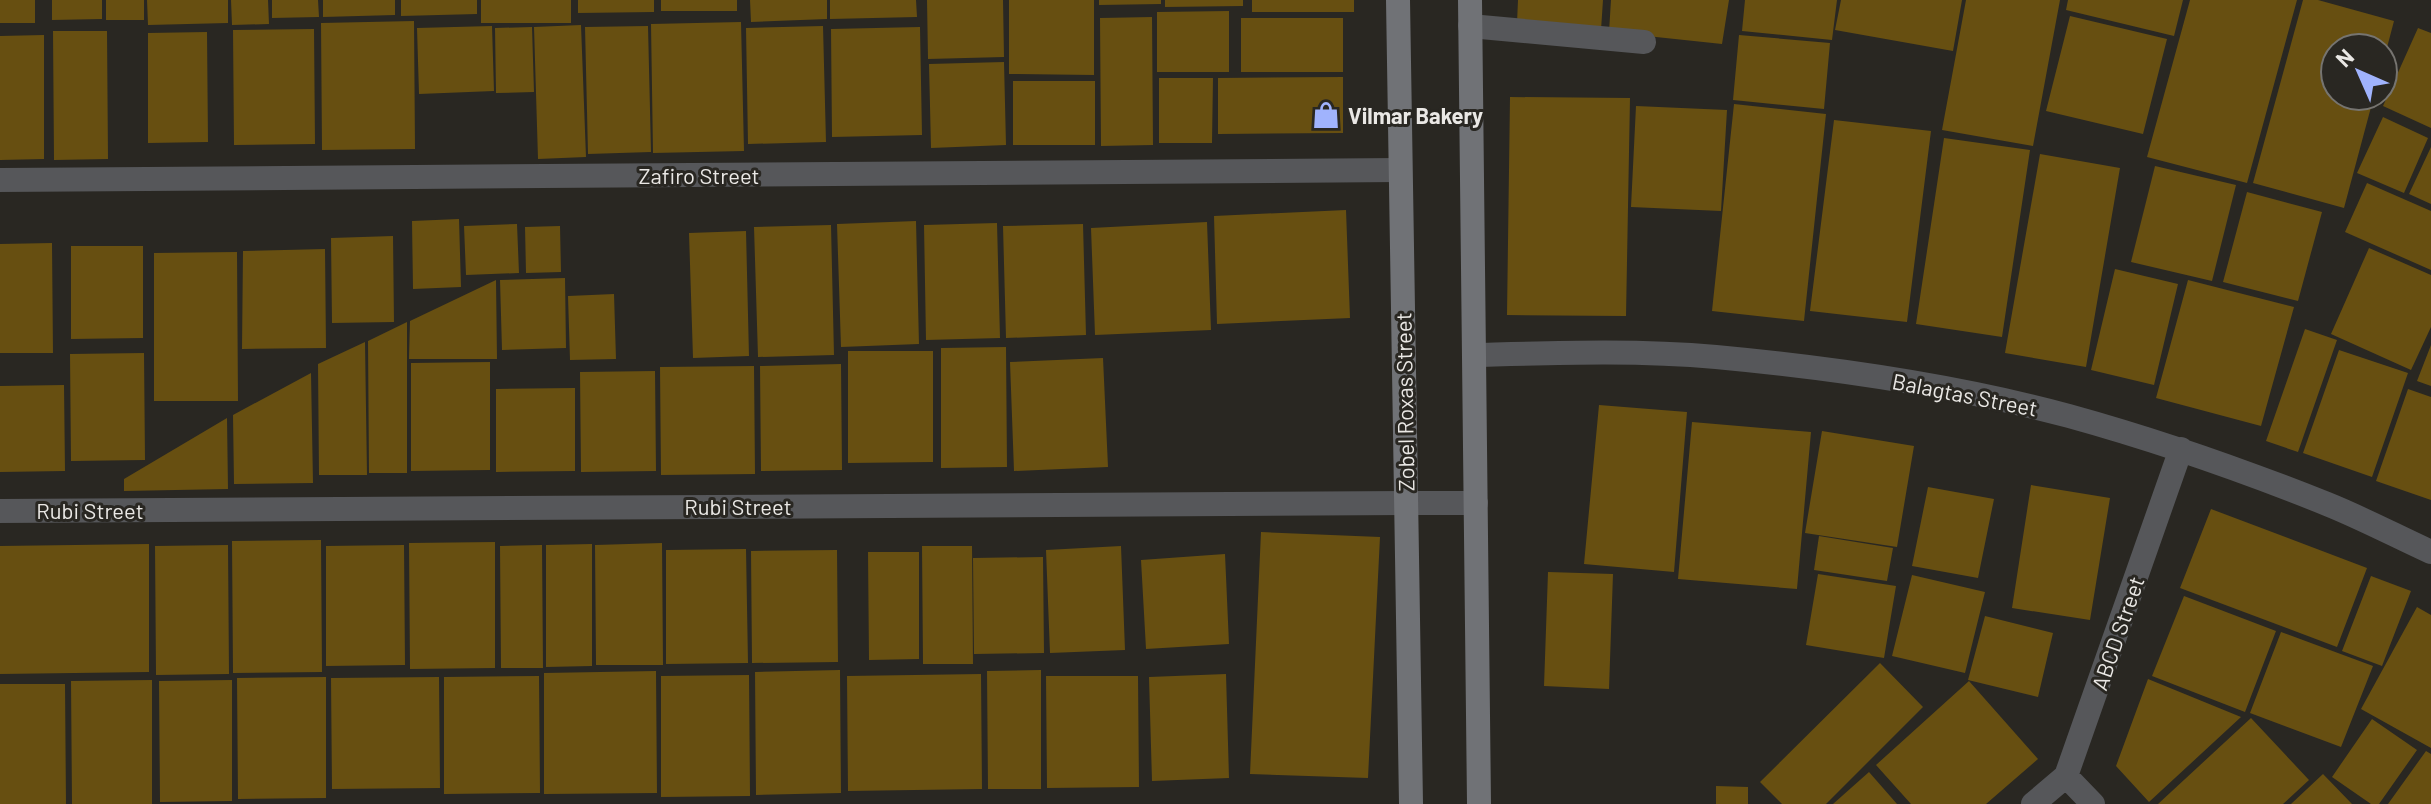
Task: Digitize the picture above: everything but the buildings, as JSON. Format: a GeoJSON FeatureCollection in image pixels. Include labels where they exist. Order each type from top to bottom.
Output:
{"type":"FeatureCollection","features":[{"type":"Feature","properties":{"kind":"main road","name":"Zobel Roxas Street"},"geometry":{"type":"LineString","coordinates":[[1398,0],[1411,804]]}},
{"type":"Feature","properties":{"kind":"main road"},"geometry":{"type":"LineString","coordinates":[[1470,0],[1479,804]]}},
{"type":"Feature","properties":{"kind":"street"},"geometry":{"type":"LineString","coordinates":[[1470,26],[1644,42]]}},
{"type":"Feature","properties":{"kind":"street","name":"Zafiro Street"},"geometry":{"type":"LineString","coordinates":[[0,180],[1399,170]]}},
{"type":"Feature","properties":{"kind":"street","name":"Balagtas Street"},"geometry":{"type":"LineString","coordinates":[[1474,355],[1593,353],[1713,357],[1832,370],[1950,389],[2052,412],[2181,449],[2329,505],[2431,552]]}},
{"type":"Feature","properties":{"kind":"street","name":"ABCD Street"},"geometry":{"type":"LineString","coordinates":[[2066,776],[2181,449]]}},
{"type":"Feature","properties":{"kind":"street","name":"Rubi Street"},"geometry":{"type":"LineString","coordinates":[[0,511],[1476,503]]}},
{"type":"Feature","properties":{"kind":"street"},"geometry":{"type":"LineString","coordinates":[[2033,804],[2066,776],[2093,804]]}},
{"type":"Feature","properties":{"kind":"place","name":"Vilmar Bakery"},"geometry":{"type":"Point","coordinates":[1326,115]}}]}
